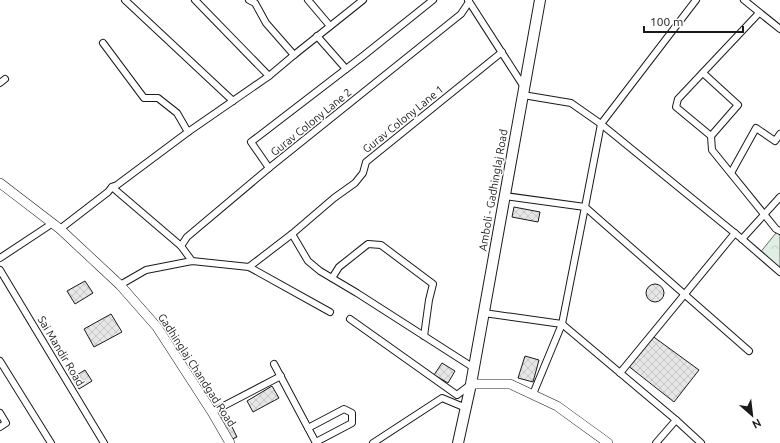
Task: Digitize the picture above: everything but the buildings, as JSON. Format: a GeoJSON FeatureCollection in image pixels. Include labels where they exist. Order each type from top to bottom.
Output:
{"type":"FeatureCollection","features":[{"type":"Feature","properties":{"kind":"highway","name":"Amboli - Gadhinglaj Road"},"geometry":{"type":"LineString","coordinates":[[458,443],[472,384],[504,196],[540,0]]}},
{"type":"Feature","properties":{"kind":"main road","name":"Gadhinglaj Chandgad Road"},"geometry":{"type":"LineString","coordinates":[[0,183],[57,226],[120,285],[157,327],[212,412],[230,443]]}},
{"type":"Feature","properties":{"kind":"main road"},"geometry":{"type":"LineString","coordinates":[[472,384],[510,384],[557,406],[608,443]]}},
{"type":"Feature","properties":{"kind":"street"},"geometry":{"type":"LineString","coordinates":[[125,0],[233,101]]}},
{"type":"Feature","properties":{"kind":"street"},"geometry":{"type":"LineString","coordinates":[[195,0],[268,76]]}},
{"type":"Feature","properties":{"kind":"street"},"geometry":{"type":"LineString","coordinates":[[249,0],[255,3],[266,23],[294,55]]}},
{"type":"Feature","properties":{"kind":"street"},"geometry":{"type":"LineString","coordinates":[[308,0],[330,26]]}},
{"type":"Feature","properties":{"kind":"street"},"geometry":{"type":"LineString","coordinates":[[0,258],[57,226],[108,192],[112,187],[117,185],[188,132],[268,76],[363,0]]}},
{"type":"Feature","properties":{"kind":"street"},"geometry":{"type":"LineString","coordinates":[[269,168],[251,142],[346,70],[433,0]]}},
{"type":"Feature","properties":{"kind":"street"},"geometry":{"type":"LineString","coordinates":[[533,394],[562,324],[601,124],[696,0]]}},
{"type":"Feature","properties":{"kind":"street"},"geometry":{"type":"LineString","coordinates":[[744,0],[780,29]]}},
{"type":"Feature","properties":{"kind":"street"},"geometry":{"type":"LineString","coordinates":[[469,1],[502,52],[523,91],[571,103],[601,124],[742,238],[780,272]]}},
{"type":"Feature","properties":{"kind":"street","name":"Gurav Colony Lane 2"},"geometry":{"type":"LineString","coordinates":[[180,246],[187,237],[269,168],[461,14],[469,1]]}},
{"type":"Feature","properties":{"kind":"street"},"geometry":{"type":"LineString","coordinates":[[711,136],[676,107],[678,98],[760,13]]}},
{"type":"Feature","properties":{"kind":"street"},"geometry":{"type":"LineString","coordinates":[[317,36],[346,70]]}},
{"type":"Feature","properties":{"kind":"street"},"geometry":{"type":"LineString","coordinates":[[104,42],[144,98],[158,98],[177,113],[188,132]]}},
{"type":"Feature","properties":{"kind":"street","name":"Gurav Colony Lane 1"},"geometry":{"type":"LineString","coordinates":[[249,267],[292,234],[334,198],[355,183],[363,173],[366,162],[502,52]]}},
{"type":"Feature","properties":{"kind":"street"},"geometry":{"type":"LineString","coordinates":[[703,73],[738,105],[711,136],[712,150],[776,229],[780,230]]}},
{"type":"Feature","properties":{"kind":"street"},"geometry":{"type":"LineString","coordinates":[[731,173],[756,128],[774,141],[780,134]]}},
{"type":"Feature","properties":{"kind":"street"},"geometry":{"type":"LineString","coordinates":[[112,187],[180,246],[192,261]]}},
{"type":"Feature","properties":{"kind":"street"},"geometry":{"type":"LineString","coordinates":[[504,196],[585,207],[749,351]]}},
{"type":"Feature","properties":{"kind":"street"},"geometry":{"type":"LineString","coordinates":[[742,238],[780,196]]}},
{"type":"Feature","properties":{"kind":"street"},"geometry":{"type":"LineString","coordinates":[[620,373],[735,233]]}},
{"type":"Feature","properties":{"kind":"street"},"geometry":{"type":"LineString","coordinates":[[292,234],[308,261],[320,271],[474,368]]}},
{"type":"Feature","properties":{"kind":"street"},"geometry":{"type":"LineString","coordinates":[[332,278],[339,267],[368,244],[381,245],[433,284],[429,300],[424,336]]}},
{"type":"Feature","properties":{"kind":"street"},"geometry":{"type":"LineString","coordinates":[[120,285],[146,270],[192,261],[249,267],[330,312]]}},
{"type":"Feature","properties":{"kind":"street","name":"Sai Mandir Road"},"geometry":{"type":"LineString","coordinates":[[0,270],[104,443]]}},
{"type":"Feature","properties":{"kind":"street"},"geometry":{"type":"LineString","coordinates":[[484,313],[562,324],[676,420],[701,443]]}},
{"type":"Feature","properties":{"kind":"street"},"geometry":{"type":"LineString","coordinates":[[350,319],[457,395],[472,384]]}},
{"type":"Feature","properties":{"kind":"street"},"geometry":{"type":"LineString","coordinates":[[0,361],[51,443]]}},
{"type":"Feature","properties":{"kind":"street"},"geometry":{"type":"LineString","coordinates":[[274,364],[281,376],[308,428],[316,442],[352,423],[352,413],[344,409],[308,428]]}},
{"type":"Feature","properties":{"kind":"street"},"geometry":{"type":"LineString","coordinates":[[212,412],[281,376]]}},
{"type":"Feature","properties":{"kind":"street"},"geometry":{"type":"LineString","coordinates":[[372,443],[442,398],[466,408]]}},
{"type":"Feature","properties":{"kind":"street"},"geometry":{"type":"LineString","coordinates":[[0,413],[6,423],[0,427]]}},
{"type":"Feature","properties":{"kind":"street"},"geometry":{"type":"LineString","coordinates":[[656,443],[676,420]]}},
{"type":"Feature","properties":{"kind":"green space"},"geometry":{"type":"Polygon","coordinates":[[[780,228],[780,273],[759,254],[780,228]]]}}]}
